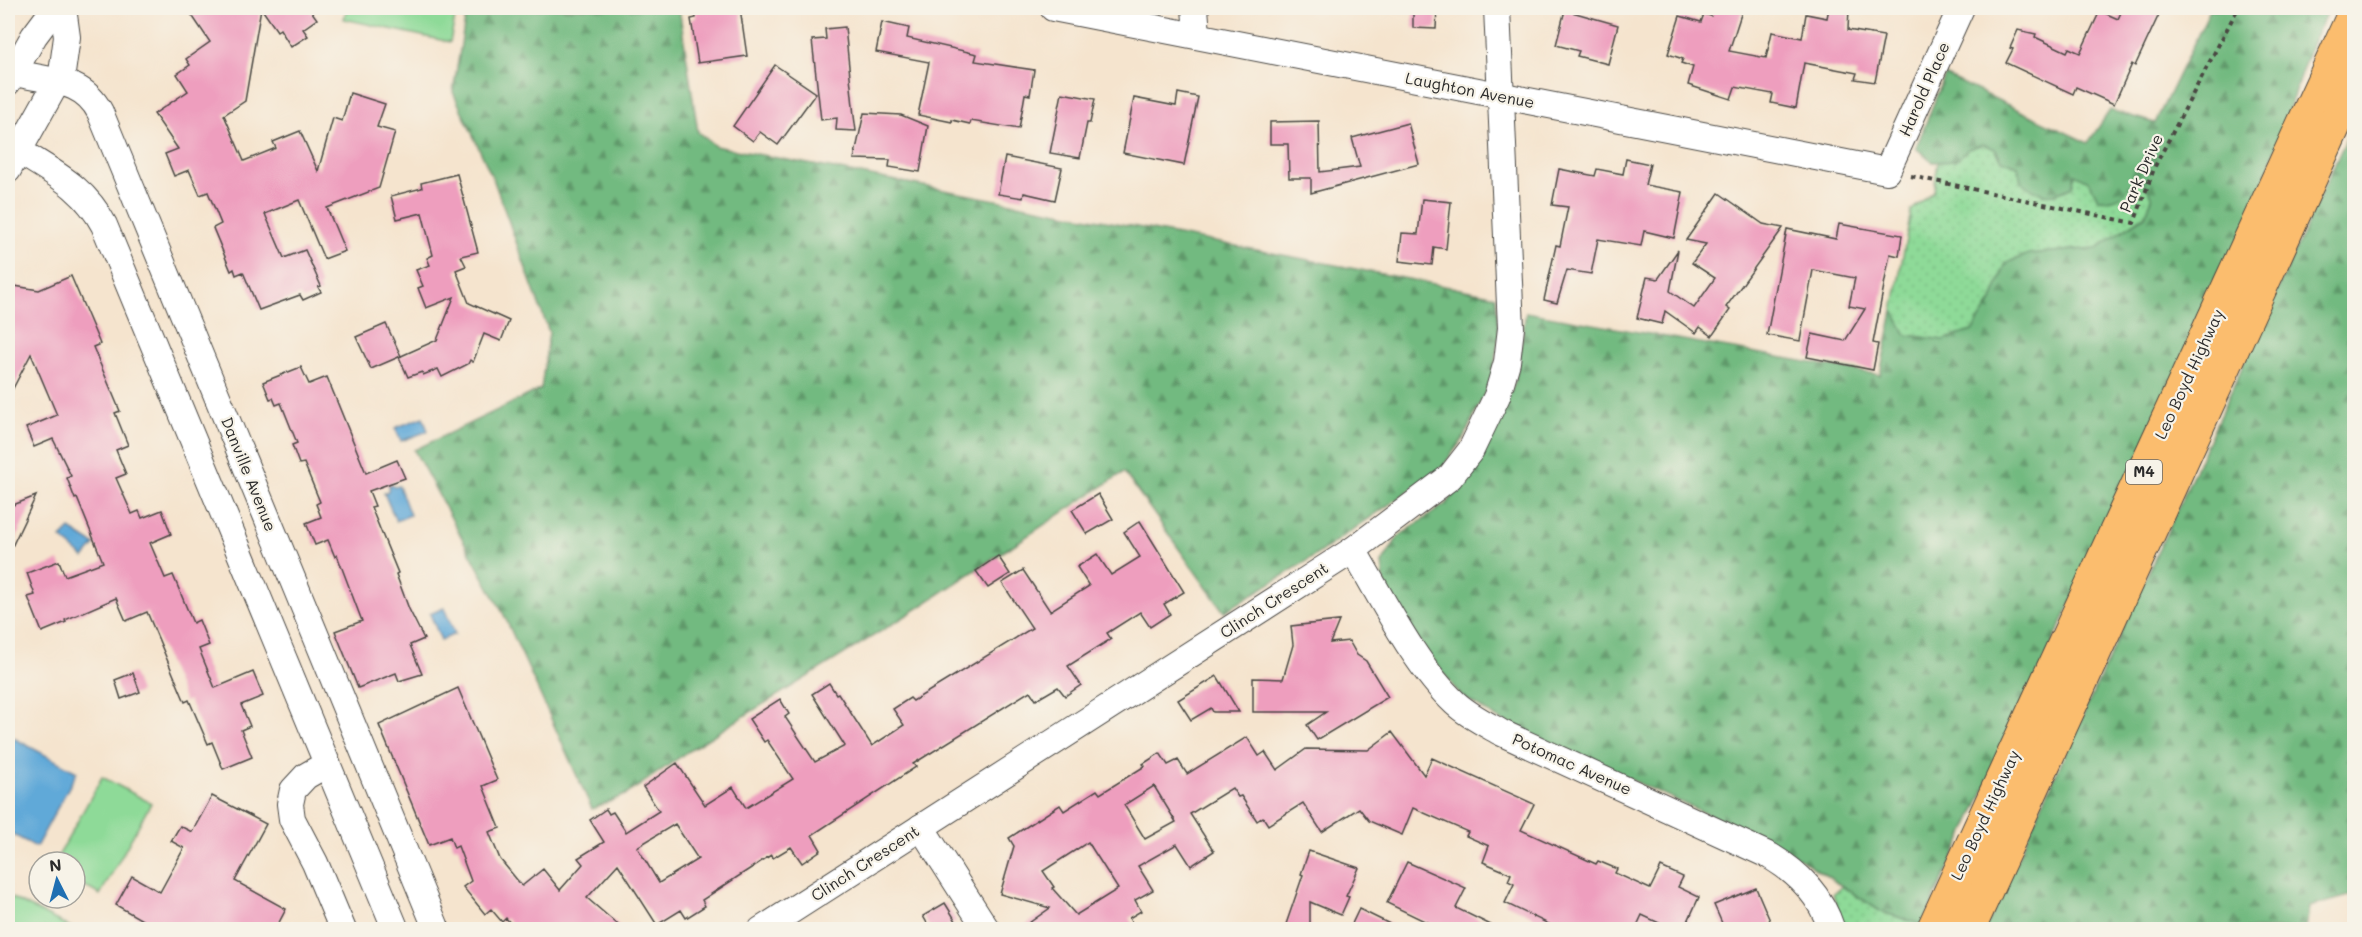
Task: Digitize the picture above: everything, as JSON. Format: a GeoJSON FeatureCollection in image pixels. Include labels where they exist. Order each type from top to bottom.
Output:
{"type":"FeatureCollection","features":[{"type":"Feature","properties":{"kind":"highway","name":"Leo Boyd Highway"},"geometry":{"type":"LineString","coordinates":[[1933,930],[2355,14]]}},
{"type":"Feature","properties":{"kind":"highway","name":"Leo Boyd Highway"},"geometry":{"type":"LineString","coordinates":[[1968,930],[2355,82]]}},
{"type":"Feature","properties":{"kind":"street"},"geometry":{"type":"LineString","coordinates":[[10,77],[34,36],[55,8]]}},
{"type":"Feature","properties":{"kind":"street"},"geometry":{"type":"LineString","coordinates":[[63,8],[67,37],[62,73],[11,155],[77,187],[95,206],[396,930]]}},
{"type":"Feature","properties":{"kind":"street","name":"Laughton Avenue"},"geometry":{"type":"LineString","coordinates":[[1053,8],[1197,34],[1502,97],[1887,171]]}},
{"type":"Feature","properties":{"kind":"street"},"geometry":{"type":"LineString","coordinates":[[1195,8],[1197,34]]}},
{"type":"Feature","properties":{"kind":"street","name":"Clinch Crescent"},"geometry":{"type":"LineString","coordinates":[[761,930],[1353,550],[1450,477],[1471,450],[1497,396],[1507,362],[1511,328],[1497,8]]}},
{"type":"Feature","properties":{"kind":"street","name":"Harold Place"},"geometry":{"type":"LineString","coordinates":[[1887,171],[1961,8]]}},
{"type":"Feature","properties":{"kind":"street","name":"Danville Avenue"},"geometry":{"type":"LineString","coordinates":[[10,77],[57,81],[76,86],[89,94],[100,112],[437,930]]}},
{"type":"Feature","properties":{"kind":"street","name":"Potomac Avenue"},"geometry":{"type":"LineString","coordinates":[[1353,550],[1423,665],[1456,704],[1502,733],[1777,860],[1791,869],[1820,900],[1832,930]]}},
{"type":"Feature","properties":{"kind":"street"},"geometry":{"type":"LineString","coordinates":[[327,764],[306,776],[292,790],[290,804],[292,819],[315,863],[343,930]]}},
{"type":"Feature","properties":{"kind":"street"},"geometry":{"type":"LineString","coordinates":[[921,827],[987,930]]}},
{"type":"Feature","properties":{"kind":"path","name":"Park Drive"},"geometry":{"type":"LineString","coordinates":[[1887,171],[2134,223],[2155,166],[2238,8]]}},
{"type":"Feature","properties":{"kind":"green space"},"geometry":{"type":"Polygon","coordinates":[[[347,8],[457,8],[450,42],[344,19],[347,8]]]}},
{"type":"Feature","properties":{"kind":"green space"},"geometry":{"type":"Polygon","coordinates":[[[467,8],[679,8],[698,132],[715,146],[1496,296],[1499,335],[1493,376],[1464,437],[1441,469],[1310,559],[1224,612],[1124,472],[915,610],[696,746],[627,794],[592,809],[504,615],[414,450],[541,389],[549,332],[494,181],[453,92],[467,8]]]}},
{"type":"Feature","properties":{"kind":"green space"},"geometry":{"type":"Polygon","coordinates":[[[2211,8],[2329,8],[2311,45],[2257,201],[1922,925],[1880,911],[1790,852],[1500,720],[1460,695],[1418,640],[1384,584],[1382,563],[1398,537],[1447,503],[1473,470],[1492,436],[1515,381],[1526,312],[1880,375],[1893,311],[1906,335],[1943,340],[1972,331],[1992,301],[2006,263],[2029,254],[2097,248],[2145,216],[2152,199],[2145,182],[2132,183],[2126,192],[2114,199],[2098,199],[2089,181],[2075,174],[2072,187],[2057,193],[2039,193],[2021,182],[2018,166],[2002,160],[1995,149],[1983,144],[1968,149],[1955,161],[1933,162],[1916,148],[1945,75],[2088,143],[2110,110],[2155,123],[2211,8]]]}},
{"type":"Feature","properties":{"kind":"green space"},"geometry":{"type":"Polygon","coordinates":[[[2354,122],[2354,806],[2348,827],[2354,843],[2353,895],[2309,907],[2306,929],[1985,930],[2354,122]]]}},
{"type":"Feature","properties":{"kind":"green space"},"geometry":{"type":"Polygon","coordinates":[[[1983,144],[1995,149],[2002,160],[2018,166],[2021,182],[2075,173],[2089,181],[2098,199],[2132,183],[2145,182],[2152,199],[2145,215],[2097,248],[2029,254],[2006,263],[1992,301],[1973,331],[1943,340],[1906,335],[1893,311],[1911,211],[1934,191],[1938,162],[1955,161],[1968,149],[1983,144]]]}},
{"type":"Feature","properties":{"kind":"green space"},"geometry":{"type":"Polygon","coordinates":[[[102,777],[151,803],[100,895],[87,888],[87,850],[62,850],[102,777]]]}},
{"type":"Feature","properties":{"kind":"green space"},"geometry":{"type":"Polygon","coordinates":[[[1842,886],[1880,911],[1922,925],[1920,929],[1843,929],[1833,894],[1842,886]]]}},
{"type":"Feature","properties":{"kind":"green space"},"geometry":{"type":"Polygon","coordinates":[[[8,896],[27,906],[27,910],[36,910],[74,929],[8,929],[8,896]]]}},
{"type":"Feature","properties":{"kind":"water"},"geometry":{"type":"Polygon","coordinates":[[[423,417],[428,431],[401,441],[395,428],[423,417]]]}},
{"type":"Feature","properties":{"kind":"water"},"geometry":{"type":"Polygon","coordinates":[[[389,484],[394,487],[399,486],[410,515],[396,521],[384,493],[388,491],[389,484]]]}},
{"type":"Feature","properties":{"kind":"water"},"geometry":{"type":"Polygon","coordinates":[[[70,529],[95,545],[84,558],[61,538],[70,529]]]}},
{"type":"Feature","properties":{"kind":"water"},"geometry":{"type":"Polygon","coordinates":[[[444,608],[455,634],[441,640],[430,614],[444,608]]]}},
{"type":"Feature","properties":{"kind":"water"},"geometry":{"type":"Polygon","coordinates":[[[8,735],[77,772],[36,847],[8,832],[8,735]]]}},
{"type":"Feature","properties":{"kind":"building"},"geometry":{"type":"Polygon","coordinates":[[[187,8],[261,8],[245,101],[224,115],[244,161],[276,148],[273,142],[300,131],[318,171],[333,118],[342,121],[350,93],[385,104],[377,127],[395,132],[379,188],[327,208],[345,251],[324,259],[299,200],[265,214],[284,258],[305,250],[321,286],[318,287],[321,292],[303,300],[300,295],[259,310],[243,272],[236,275],[234,269],[231,271],[213,228],[221,224],[208,192],[200,195],[189,170],[174,176],[165,154],[178,149],[154,114],[188,91],[177,74],[190,65],[186,59],[210,42],[187,8]]]}},
{"type":"Feature","properties":{"kind":"building"},"geometry":{"type":"Polygon","coordinates":[[[261,8],[309,8],[317,19],[303,29],[308,36],[291,47],[280,29],[277,31],[261,8]]]}},
{"type":"Feature","properties":{"kind":"building"},"geometry":{"type":"Polygon","coordinates":[[[695,8],[740,8],[747,56],[698,63],[691,19],[696,18],[695,8]]]}},
{"type":"Feature","properties":{"kind":"building"},"geometry":{"type":"Polygon","coordinates":[[[1413,8],[1437,8],[1436,29],[1413,28],[1413,8]]]}},
{"type":"Feature","properties":{"kind":"building"},"geometry":{"type":"Polygon","coordinates":[[[1714,8],[1743,8],[1729,51],[1766,58],[1772,32],[1802,38],[1806,14],[1827,18],[1829,8],[1849,8],[1848,30],[1884,36],[1875,82],[1855,79],[1857,73],[1804,63],[1796,108],[1771,103],[1773,94],[1735,87],[1731,99],[1688,85],[1693,67],[1681,63],[1683,59],[1668,54],[1680,16],[1701,22],[1704,14],[1711,16],[1714,8]]]}},
{"type":"Feature","properties":{"kind":"building"},"geometry":{"type":"Polygon","coordinates":[[[2123,8],[2162,8],[2114,104],[2076,87],[2073,94],[2006,63],[2018,30],[2036,34],[2035,37],[2067,52],[2069,48],[2080,53],[2100,11],[2118,19],[2123,8]]]}},
{"type":"Feature","properties":{"kind":"building"},"geometry":{"type":"Polygon","coordinates":[[[1565,10],[1618,25],[1608,64],[1577,56],[1579,51],[1556,45],[1565,10]]]}},
{"type":"Feature","properties":{"kind":"building"},"geometry":{"type":"Polygon","coordinates":[[[882,22],[909,28],[907,38],[977,54],[975,61],[1034,70],[1030,95],[1025,94],[1019,129],[971,121],[970,124],[952,120],[952,122],[918,115],[929,62],[876,52],[882,22]]]}},
{"type":"Feature","properties":{"kind":"building"},"geometry":{"type":"Polygon","coordinates":[[[845,27],[856,131],[836,130],[837,118],[821,120],[812,40],[826,39],[825,29],[845,27]]]}},
{"type":"Feature","properties":{"kind":"building"},"geometry":{"type":"Polygon","coordinates":[[[775,65],[816,93],[778,145],[760,132],[753,141],[733,126],[775,65]]]}},
{"type":"Feature","properties":{"kind":"building"},"geometry":{"type":"Polygon","coordinates":[[[1062,93],[1095,99],[1090,123],[1087,123],[1080,158],[1050,153],[1062,93]]]}},
{"type":"Feature","properties":{"kind":"building"},"geometry":{"type":"Polygon","coordinates":[[[1178,93],[1198,97],[1184,165],[1123,153],[1134,98],[1176,106],[1178,93]]]}},
{"type":"Feature","properties":{"kind":"building"},"geometry":{"type":"Polygon","coordinates":[[[864,113],[901,115],[928,126],[920,172],[889,167],[890,160],[854,159],[864,113]]]}},
{"type":"Feature","properties":{"kind":"building"},"geometry":{"type":"Polygon","coordinates":[[[1319,121],[1320,172],[1360,167],[1352,138],[1408,123],[1419,164],[1311,193],[1311,178],[1289,178],[1288,144],[1270,144],[1270,122],[1319,121]]]}},
{"type":"Feature","properties":{"kind":"building"},"geometry":{"type":"Polygon","coordinates":[[[1005,157],[1062,168],[1055,200],[1024,193],[1023,198],[998,194],[1005,157]]]}},
{"type":"Feature","properties":{"kind":"building"},"geometry":{"type":"Polygon","coordinates":[[[1626,159],[1650,164],[1645,185],[1683,192],[1674,238],[1644,231],[1641,246],[1598,239],[1591,274],[1567,270],[1557,303],[1544,300],[1556,245],[1560,246],[1568,207],[1552,205],[1559,169],[1595,176],[1597,169],[1623,174],[1626,159]]]}},
{"type":"Feature","properties":{"kind":"building"},"geometry":{"type":"Polygon","coordinates":[[[457,174],[478,252],[461,256],[466,266],[456,270],[469,303],[509,321],[501,341],[484,334],[473,362],[470,360],[468,364],[442,377],[438,369],[423,375],[422,372],[408,377],[399,357],[437,340],[454,297],[426,308],[418,288],[423,286],[416,270],[430,265],[427,258],[433,255],[422,213],[397,219],[391,196],[422,188],[421,183],[457,174]]]}},
{"type":"Feature","properties":{"kind":"building"},"geometry":{"type":"Polygon","coordinates":[[[1719,193],[1763,224],[1783,228],[1726,307],[1730,310],[1712,336],[1700,327],[1696,333],[1665,311],[1662,324],[1637,318],[1647,277],[1658,279],[1678,250],[1670,291],[1694,308],[1715,278],[1692,263],[1706,244],[1686,240],[1719,193]]]}},
{"type":"Feature","properties":{"kind":"building"},"geometry":{"type":"Polygon","coordinates":[[[1422,199],[1451,202],[1446,249],[1434,247],[1432,265],[1399,261],[1402,233],[1418,234],[1422,199]]]}},
{"type":"Feature","properties":{"kind":"building"},"geometry":{"type":"Polygon","coordinates":[[[1839,224],[1902,235],[1899,256],[1890,254],[1873,343],[1878,344],[1873,370],[1807,357],[1812,334],[1845,341],[1865,309],[1849,306],[1855,278],[1813,270],[1800,341],[1767,335],[1787,229],[1836,239],[1839,224]]]}},
{"type":"Feature","properties":{"kind":"building"},"geometry":{"type":"Polygon","coordinates":[[[71,276],[100,344],[93,347],[120,411],[115,413],[128,445],[116,450],[126,474],[116,478],[132,514],[139,511],[142,518],[162,510],[171,534],[150,543],[165,578],[173,575],[193,623],[199,620],[209,645],[199,649],[215,688],[253,672],[263,696],[241,705],[250,726],[241,730],[252,757],[223,769],[212,742],[208,744],[189,700],[185,702],[147,612],[126,621],[116,598],[42,632],[28,597],[35,595],[27,573],[59,561],[65,576],[103,562],[67,478],[71,476],[53,439],[34,447],[26,428],[57,415],[31,354],[8,398],[8,285],[39,290],[71,276]]]}},
{"type":"Feature","properties":{"kind":"building"},"geometry":{"type":"Polygon","coordinates":[[[386,324],[401,356],[371,369],[356,337],[386,324]]]}},
{"type":"Feature","properties":{"kind":"building"},"geometry":{"type":"Polygon","coordinates":[[[301,367],[309,384],[327,377],[366,473],[397,460],[405,478],[369,491],[375,506],[371,507],[398,573],[396,574],[409,609],[424,639],[410,645],[422,674],[399,681],[396,673],[358,688],[335,631],[362,621],[337,555],[335,557],[328,540],[315,545],[306,523],[321,517],[316,504],[320,502],[304,463],[299,464],[292,445],[297,443],[281,403],[276,405],[273,398],[270,399],[263,382],[301,367]]]}},
{"type":"Feature","properties":{"kind":"building"},"geometry":{"type":"Polygon","coordinates":[[[1098,494],[1113,519],[1087,534],[1072,510],[1098,494]]]}},
{"type":"Feature","properties":{"kind":"building"},"geometry":{"type":"Polygon","coordinates":[[[36,496],[8,555],[8,507],[36,496]]]}},
{"type":"Feature","properties":{"kind":"building"},"geometry":{"type":"Polygon","coordinates":[[[1140,521],[1184,592],[1164,604],[1170,614],[1150,627],[1140,612],[1107,633],[1111,639],[1068,666],[1081,685],[1065,696],[1058,687],[1036,700],[1030,691],[913,764],[916,767],[812,835],[821,850],[802,863],[791,847],[773,858],[771,855],[702,900],[705,906],[686,918],[681,910],[657,925],[618,864],[587,898],[624,930],[516,930],[506,918],[502,922],[491,909],[485,914],[463,887],[471,881],[458,846],[454,848],[450,837],[429,845],[379,725],[458,688],[497,780],[483,786],[500,828],[489,832],[500,859],[522,886],[543,869],[560,890],[583,864],[578,858],[604,842],[590,820],[606,809],[609,814],[613,812],[626,832],[659,811],[643,787],[677,763],[705,805],[733,787],[746,808],[793,779],[767,740],[764,742],[749,719],[780,699],[789,714],[785,717],[815,762],[845,746],[812,694],[829,683],[872,746],[904,725],[893,709],[910,698],[913,701],[1032,628],[1002,583],[1023,570],[1050,611],[1089,586],[1077,567],[1097,554],[1111,575],[1140,557],[1124,532],[1140,521]],[[675,824],[637,847],[659,883],[698,859],[675,824]]]}},
{"type":"Feature","properties":{"kind":"building"},"geometry":{"type":"Polygon","coordinates":[[[998,556],[1010,574],[988,588],[976,571],[998,556]]]}},
{"type":"Feature","properties":{"kind":"building"},"geometry":{"type":"Polygon","coordinates":[[[1339,621],[1330,643],[1349,641],[1357,655],[1366,661],[1388,697],[1317,740],[1307,725],[1326,712],[1253,712],[1253,678],[1283,679],[1293,645],[1291,626],[1339,621]]]}},
{"type":"Feature","properties":{"kind":"building"},"geometry":{"type":"Polygon","coordinates":[[[133,673],[140,692],[121,699],[115,680],[133,673]]]}},
{"type":"Feature","properties":{"kind":"building"},"geometry":{"type":"Polygon","coordinates":[[[1217,676],[1239,712],[1213,712],[1211,708],[1191,720],[1178,700],[1217,676]]]}},
{"type":"Feature","properties":{"kind":"building"},"geometry":{"type":"Polygon","coordinates":[[[1392,732],[1424,775],[1432,758],[1534,804],[1521,830],[1596,864],[1598,861],[1617,869],[1615,873],[1650,889],[1661,867],[1683,877],[1678,887],[1699,897],[1684,930],[1674,930],[1642,915],[1635,930],[1561,930],[1505,903],[1514,884],[1508,881],[1511,874],[1483,862],[1489,846],[1466,836],[1468,832],[1413,808],[1402,835],[1369,821],[1359,808],[1322,832],[1303,803],[1268,825],[1263,817],[1257,821],[1241,796],[1238,797],[1232,788],[1190,814],[1214,851],[1191,866],[1177,844],[1138,866],[1153,890],[1135,900],[1141,911],[1129,918],[1136,930],[1019,930],[1050,908],[1000,894],[1014,846],[1009,838],[1060,805],[1064,811],[1097,790],[1100,794],[1145,766],[1143,764],[1160,753],[1168,765],[1178,760],[1187,774],[1247,737],[1259,756],[1265,752],[1277,770],[1306,749],[1368,750],[1392,732]],[[1154,786],[1124,805],[1145,839],[1176,822],[1154,786]],[[1088,842],[1043,871],[1054,887],[1052,888],[1076,915],[1118,889],[1088,842]]]}},
{"type":"Feature","properties":{"kind":"building"},"geometry":{"type":"Polygon","coordinates":[[[212,796],[266,824],[235,881],[286,909],[275,930],[139,930],[144,921],[116,905],[132,876],[160,892],[184,848],[171,841],[180,826],[192,832],[212,796]]]}},
{"type":"Feature","properties":{"kind":"building"},"geometry":{"type":"Polygon","coordinates":[[[1309,851],[1359,868],[1346,896],[1349,897],[1341,915],[1310,902],[1310,930],[1284,930],[1303,875],[1301,874],[1309,851]]]}},
{"type":"Feature","properties":{"kind":"building"},"geometry":{"type":"Polygon","coordinates":[[[1407,862],[1466,888],[1456,908],[1501,930],[1443,930],[1387,903],[1407,862]]]}},
{"type":"Feature","properties":{"kind":"building"},"geometry":{"type":"Polygon","coordinates":[[[1756,888],[1774,930],[1725,930],[1714,905],[1756,888]]]}},
{"type":"Feature","properties":{"kind":"building"},"geometry":{"type":"Polygon","coordinates":[[[945,903],[956,921],[941,930],[931,930],[923,916],[945,903]]]}},
{"type":"Feature","properties":{"kind":"building"},"geometry":{"type":"Polygon","coordinates":[[[1359,909],[1402,930],[1349,930],[1359,909]]]}}]}
